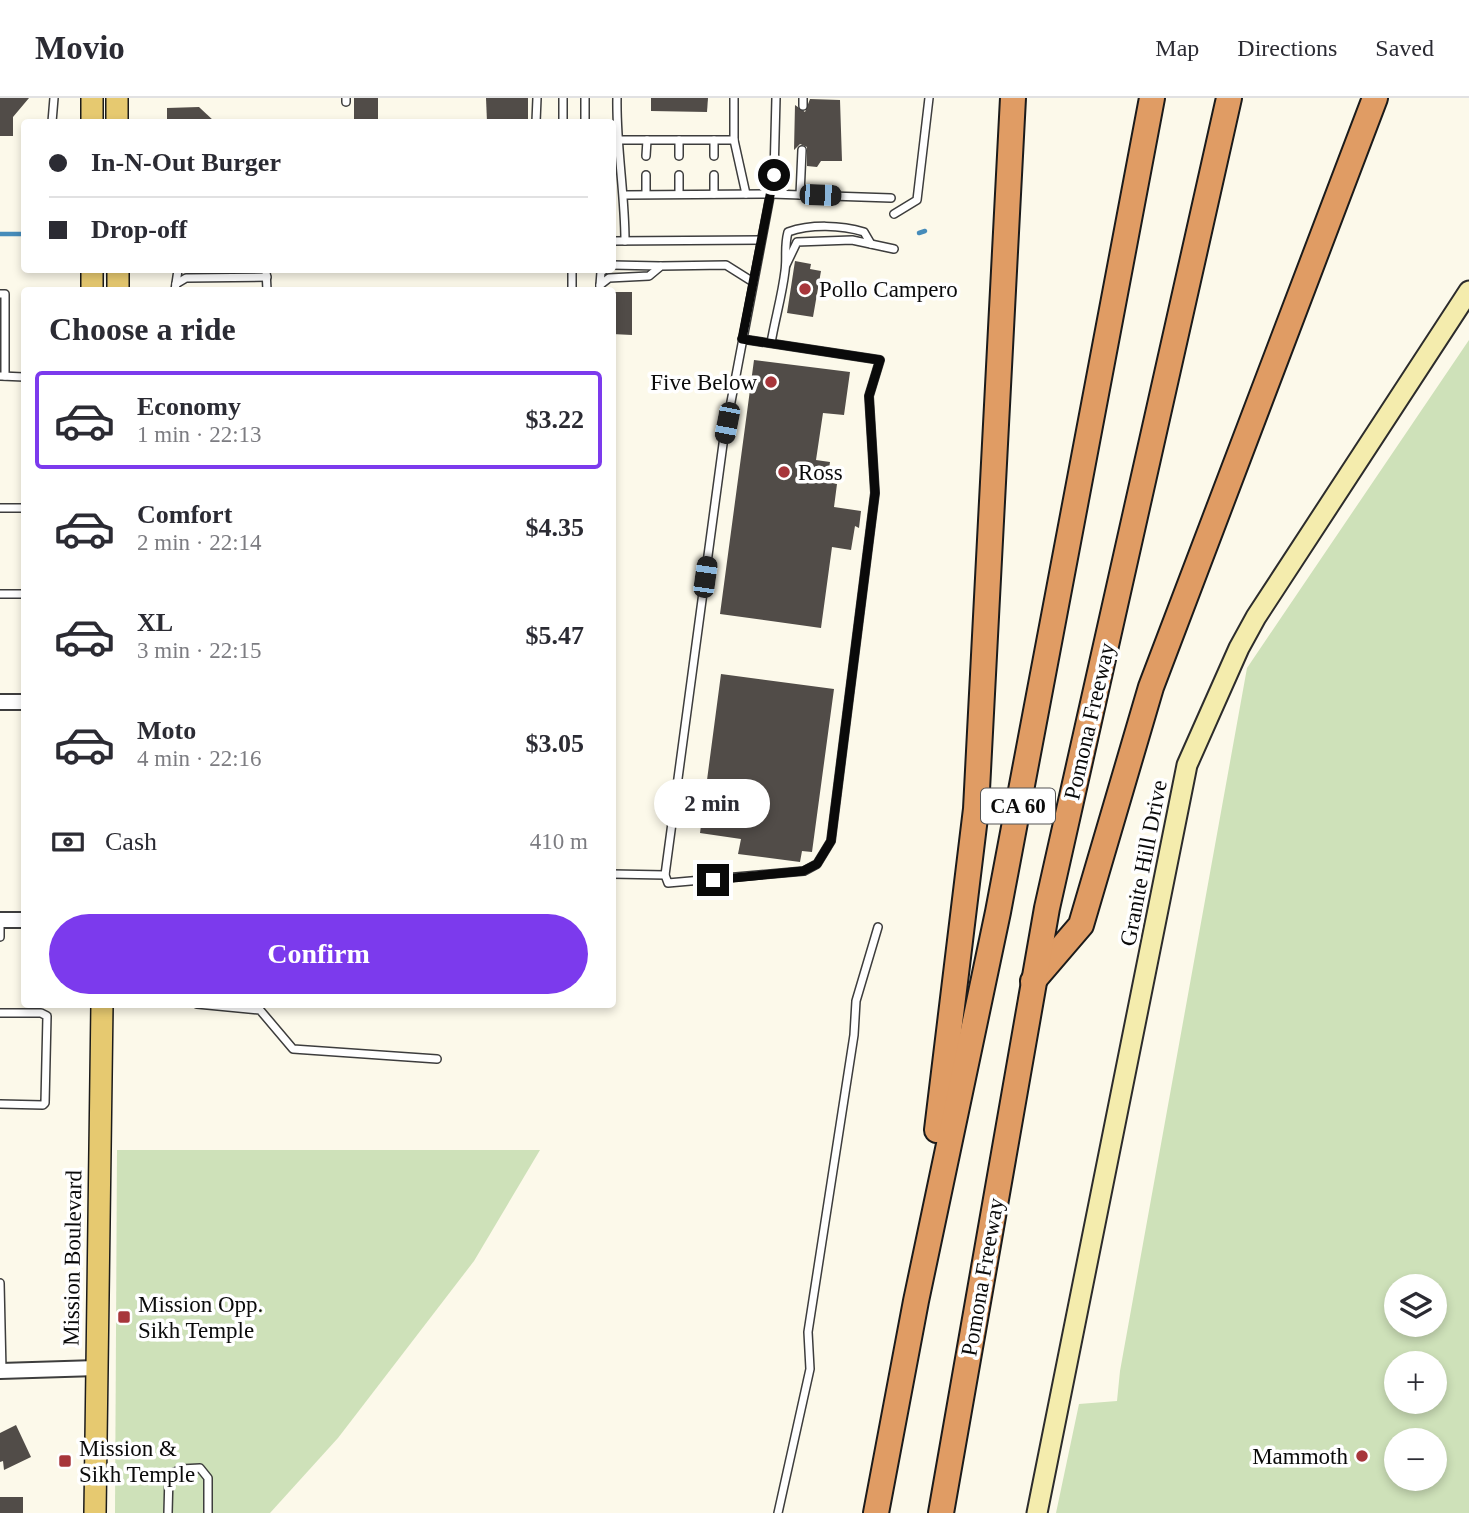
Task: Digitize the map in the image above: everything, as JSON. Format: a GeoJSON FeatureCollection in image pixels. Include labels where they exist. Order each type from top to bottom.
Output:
{"type":"FeatureCollection","features":[{"type":"Feature","properties":{"kind":"highway"},"geometry":{"type":"LineString","coordinates":[[916,1301],[976,809],[1013,98]]}},
{"type":"Feature","properties":{"kind":"highway","name":"CA 60"},"geometry":{"type":"LineString","coordinates":[[876,1513],[916,1301],[998,912],[1152,98]]}},
{"type":"Feature","properties":{"kind":"highway","name":"Pomona Freeway"},"geometry":{"type":"LineString","coordinates":[[941,1513],[1033,982],[1229,98]]}},
{"type":"Feature","properties":{"kind":"highway"},"geometry":{"type":"LineString","coordinates":[[1033,982],[1081,925],[1151,687],[1375,98]]}},
{"type":"Feature","properties":{"kind":"main road"},"geometry":{"type":"LineString","coordinates":[[92,98],[92,119]]}},
{"type":"Feature","properties":{"kind":"main road"},"geometry":{"type":"LineString","coordinates":[[117,98],[117,119]]}},
{"type":"Feature","properties":{"kind":"main road","name":"Mission Boulevard"},"geometry":{"type":"LineString","coordinates":[[95,1513],[102,1008]]}},
{"type":"Feature","properties":{"kind":"street","name":"Granite Hill Drive"},"geometry":{"type":"LineString","coordinates":[[1037,1513],[1187,765],[1255,617],[1469,291]]}},
{"type":"Feature","properties":{"kind":"street"},"geometry":{"type":"LineString","coordinates":[[0,702],[21,702]]}},
{"type":"Feature","properties":{"kind":"street"},"geometry":{"type":"LineString","coordinates":[[0,920],[21,920]]}},
{"type":"Feature","properties":{"kind":"street"},"geometry":{"type":"LineString","coordinates":[[1,1371],[97,1368]]}},
{"type":"Feature","properties":{"kind":"lane"},"geometry":{"type":"LineString","coordinates":[[52,119],[54,98]]}},
{"type":"Feature","properties":{"kind":"lane"},"geometry":{"type":"LineString","coordinates":[[536,119],[537,98]]}},
{"type":"Feature","properties":{"kind":"lane"},"geometry":{"type":"LineString","coordinates":[[563,98],[563,119]]}},
{"type":"Feature","properties":{"kind":"lane"},"geometry":{"type":"LineString","coordinates":[[585,98],[585,119]]}},
{"type":"Feature","properties":{"kind":"lane"},"geometry":{"type":"LineString","coordinates":[[617,98],[617,139],[625,195],[625,241]]}},
{"type":"Feature","properties":{"kind":"lane"},"geometry":{"type":"LineString","coordinates":[[734,98],[734,140],[746,194]]}},
{"type":"Feature","properties":{"kind":"lane"},"geometry":{"type":"LineString","coordinates":[[742,339],[880,360],[869,396],[875,493],[831,841],[817,864],[803,871],[692,883],[668,883],[665,875],[723,444],[742,339],[774,175],[776,98]]}},
{"type":"Feature","properties":{"kind":"lane"},"geometry":{"type":"LineString","coordinates":[[894,214],[917,200],[929,98]]}},
{"type":"Feature","properties":{"kind":"lane"},"geometry":{"type":"LineString","coordinates":[[617,139],[734,140]]}},
{"type":"Feature","properties":{"kind":"lane"},"geometry":{"type":"LineString","coordinates":[[646,156],[647,140]]}},
{"type":"Feature","properties":{"kind":"lane"},"geometry":{"type":"LineString","coordinates":[[679,140],[679,156]]}},
{"type":"Feature","properties":{"kind":"lane"},"geometry":{"type":"LineString","coordinates":[[714,140],[714,156]]}},
{"type":"Feature","properties":{"kind":"lane"},"geometry":{"type":"LineString","coordinates":[[800,195],[802,150]]}},
{"type":"Feature","properties":{"kind":"lane"},"geometry":{"type":"LineString","coordinates":[[646,175],[646,194]]}},
{"type":"Feature","properties":{"kind":"lane"},"geometry":{"type":"LineString","coordinates":[[679,175],[679,194]]}},
{"type":"Feature","properties":{"kind":"lane"},"geometry":{"type":"LineString","coordinates":[[714,175],[714,194]]}},
{"type":"Feature","properties":{"kind":"lane"},"geometry":{"type":"LineString","coordinates":[[625,195],[771,194],[891,198]]}},
{"type":"Feature","properties":{"kind":"lane"},"geometry":{"type":"LineString","coordinates":[[786,266],[783,257],[788,232],[800,228],[850,228],[864,232],[871,244]]}},
{"type":"Feature","properties":{"kind":"lane"},"geometry":{"type":"LineString","coordinates":[[771,343],[786,266],[797,242],[833,239],[894,249]]}},
{"type":"Feature","properties":{"kind":"lane"},"geometry":{"type":"LineString","coordinates":[[616,241],[761,240]]}},
{"type":"Feature","properties":{"kind":"lane"},"geometry":{"type":"LineString","coordinates":[[616,265],[726,265],[753,282]]}},
{"type":"Feature","properties":{"kind":"lane"},"geometry":{"type":"LineString","coordinates":[[601,287],[610,278],[649,276],[661,266]]}},
{"type":"Feature","properties":{"kind":"lane"},"geometry":{"type":"LineString","coordinates":[[176,287],[186,278],[267,273]]}},
{"type":"Feature","properties":{"kind":"lane"},"geometry":{"type":"LineString","coordinates":[[0,294],[5,294],[2,376],[21,377]]}},
{"type":"Feature","properties":{"kind":"lane"},"geometry":{"type":"LineString","coordinates":[[0,508],[21,508]]}},
{"type":"Feature","properties":{"kind":"lane"},"geometry":{"type":"LineString","coordinates":[[0,594],[21,594]]}},
{"type":"Feature","properties":{"kind":"lane"},"geometry":{"type":"LineString","coordinates":[[616,874],[665,875]]}},
{"type":"Feature","properties":{"kind":"lane"},"geometry":{"type":"LineString","coordinates":[[0,920],[0,936]]}},
{"type":"Feature","properties":{"kind":"lane"},"geometry":{"type":"LineString","coordinates":[[778,1513],[810,1369],[808,1332],[854,1034],[856,1002],[878,927]]}},
{"type":"Feature","properties":{"kind":"lane"},"geometry":{"type":"LineString","coordinates":[[239,1008],[260,1010],[293,1049],[437,1059]]}},
{"type":"Feature","properties":{"kind":"lane"},"geometry":{"type":"LineString","coordinates":[[0,1013],[41,1013],[47,1016],[45,1103],[0,1104]]}},
{"type":"Feature","properties":{"kind":"lane"},"geometry":{"type":"LineString","coordinates":[[0,1283],[1,1371]]}},
{"type":"Feature","properties":{"kind":"lane"},"geometry":{"type":"LineString","coordinates":[[168,1513],[169,1475],[181,1469],[200,1468],[208,1479],[208,1513]]}},
{"type":"Feature","properties":{"kind":"green space"},"geometry":{"type":"Polygon","coordinates":[[[1469,340],[1469,1513],[1056,1513],[1079,1404],[1117,1401],[1120,1371],[1247,668],[1469,340]]]}},
{"type":"Feature","properties":{"kind":"green space"},"geometry":{"type":"Polygon","coordinates":[[[117,1150],[540,1150],[474,1261],[338,1438],[270,1513],[115,1513],[117,1150]]]}},
{"type":"Feature","properties":{"kind":"building"},"geometry":{"type":"Polygon","coordinates":[[[0,98],[29,98],[13,117],[13,136],[0,136],[0,98]]]}},
{"type":"Feature","properties":{"kind":"building"},"geometry":{"type":"Polygon","coordinates":[[[354,98],[378,98],[378,119],[354,119],[354,98]]]}},
{"type":"Feature","properties":{"kind":"building"},"geometry":{"type":"Polygon","coordinates":[[[486,98],[528,98],[528,119],[487,119],[486,98]]]}},
{"type":"Feature","properties":{"kind":"building"},"geometry":{"type":"Polygon","coordinates":[[[651,98],[708,98],[707,112],[651,111],[651,98]]]}},
{"type":"Feature","properties":{"kind":"building"},"geometry":{"type":"Polygon","coordinates":[[[810,99],[840,100],[842,161],[821,161],[817,167],[807,166],[807,147],[800,144],[794,150],[795,105],[805,112],[810,99]]]}},
{"type":"Feature","properties":{"kind":"building"},"geometry":{"type":"Polygon","coordinates":[[[199,107],[212,119],[167,119],[167,108],[199,107]]]}},
{"type":"Feature","properties":{"kind":"building"},"geometry":{"type":"Polygon","coordinates":[[[795,261],[811,264],[810,269],[821,271],[813,317],[787,313],[795,261]]]}},
{"type":"Feature","properties":{"kind":"building"},"geometry":{"type":"Polygon","coordinates":[[[616,292],[632,292],[632,335],[616,334],[616,292]]]}},
{"type":"Feature","properties":{"kind":"building"},"geometry":{"type":"Polygon","coordinates":[[[754,360],[850,372],[844,415],[823,413],[816,460],[830,462],[827,482],[837,484],[834,507],[861,511],[859,528],[855,526],[851,550],[832,547],[821,628],[720,614],[754,360]]]}},
{"type":"Feature","properties":{"kind":"building"},"geometry":{"type":"Polygon","coordinates":[[[721,674],[834,689],[812,852],[802,851],[800,862],[738,854],[741,839],[700,833],[721,674]]]}},
{"type":"Feature","properties":{"kind":"building"},"geometry":{"type":"Polygon","coordinates":[[[16,1425],[31,1457],[4,1470],[3,1461],[0,1462],[0,1433],[16,1425]]]}},
{"type":"Feature","properties":{"kind":"building"},"geometry":{"type":"Polygon","coordinates":[[[0,1497],[23,1497],[23,1513],[0,1513],[0,1497]]]}},
{"type":"Feature","properties":{"kind":"waterway"},"geometry":{"type":"LineString","coordinates":[[919,233],[925,231]]}},
{"type":"Feature","properties":{"kind":"waterway"},"geometry":{"type":"LineString","coordinates":[[0,234],[21,234]]}},
{"type":"Feature","properties":{"kind":"place","name":"Pollo Campero"},"geometry":{"type":"Point","coordinates":[805,289]}},
{"type":"Feature","properties":{"kind":"place","name":"Five Below"},"geometry":{"type":"Point","coordinates":[771,382]}},
{"type":"Feature","properties":{"kind":"place","name":"Ross"},"geometry":{"type":"Point","coordinates":[784,472]}},
{"type":"Feature","properties":{"kind":"place","name":"Mission Opp. Sikh Temple"},"geometry":{"type":"Point","coordinates":[124,1317]}},
{"type":"Feature","properties":{"kind":"place","name":"Mammoth"},"geometry":{"type":"Point","coordinates":[1362,1456]}},
{"type":"Feature","properties":{"kind":"place","name":"Mission & Sikh Temple"},"geometry":{"type":"Point","coordinates":[65,1461]}},
{"type":"Feature","properties":{"kind":"route"},"geometry":{"type":"LineString","coordinates":[[713,880],[803,871],[817,864],[831,841],[875,493],[869,396],[880,360],[742,339],[774,175]]}}]}
